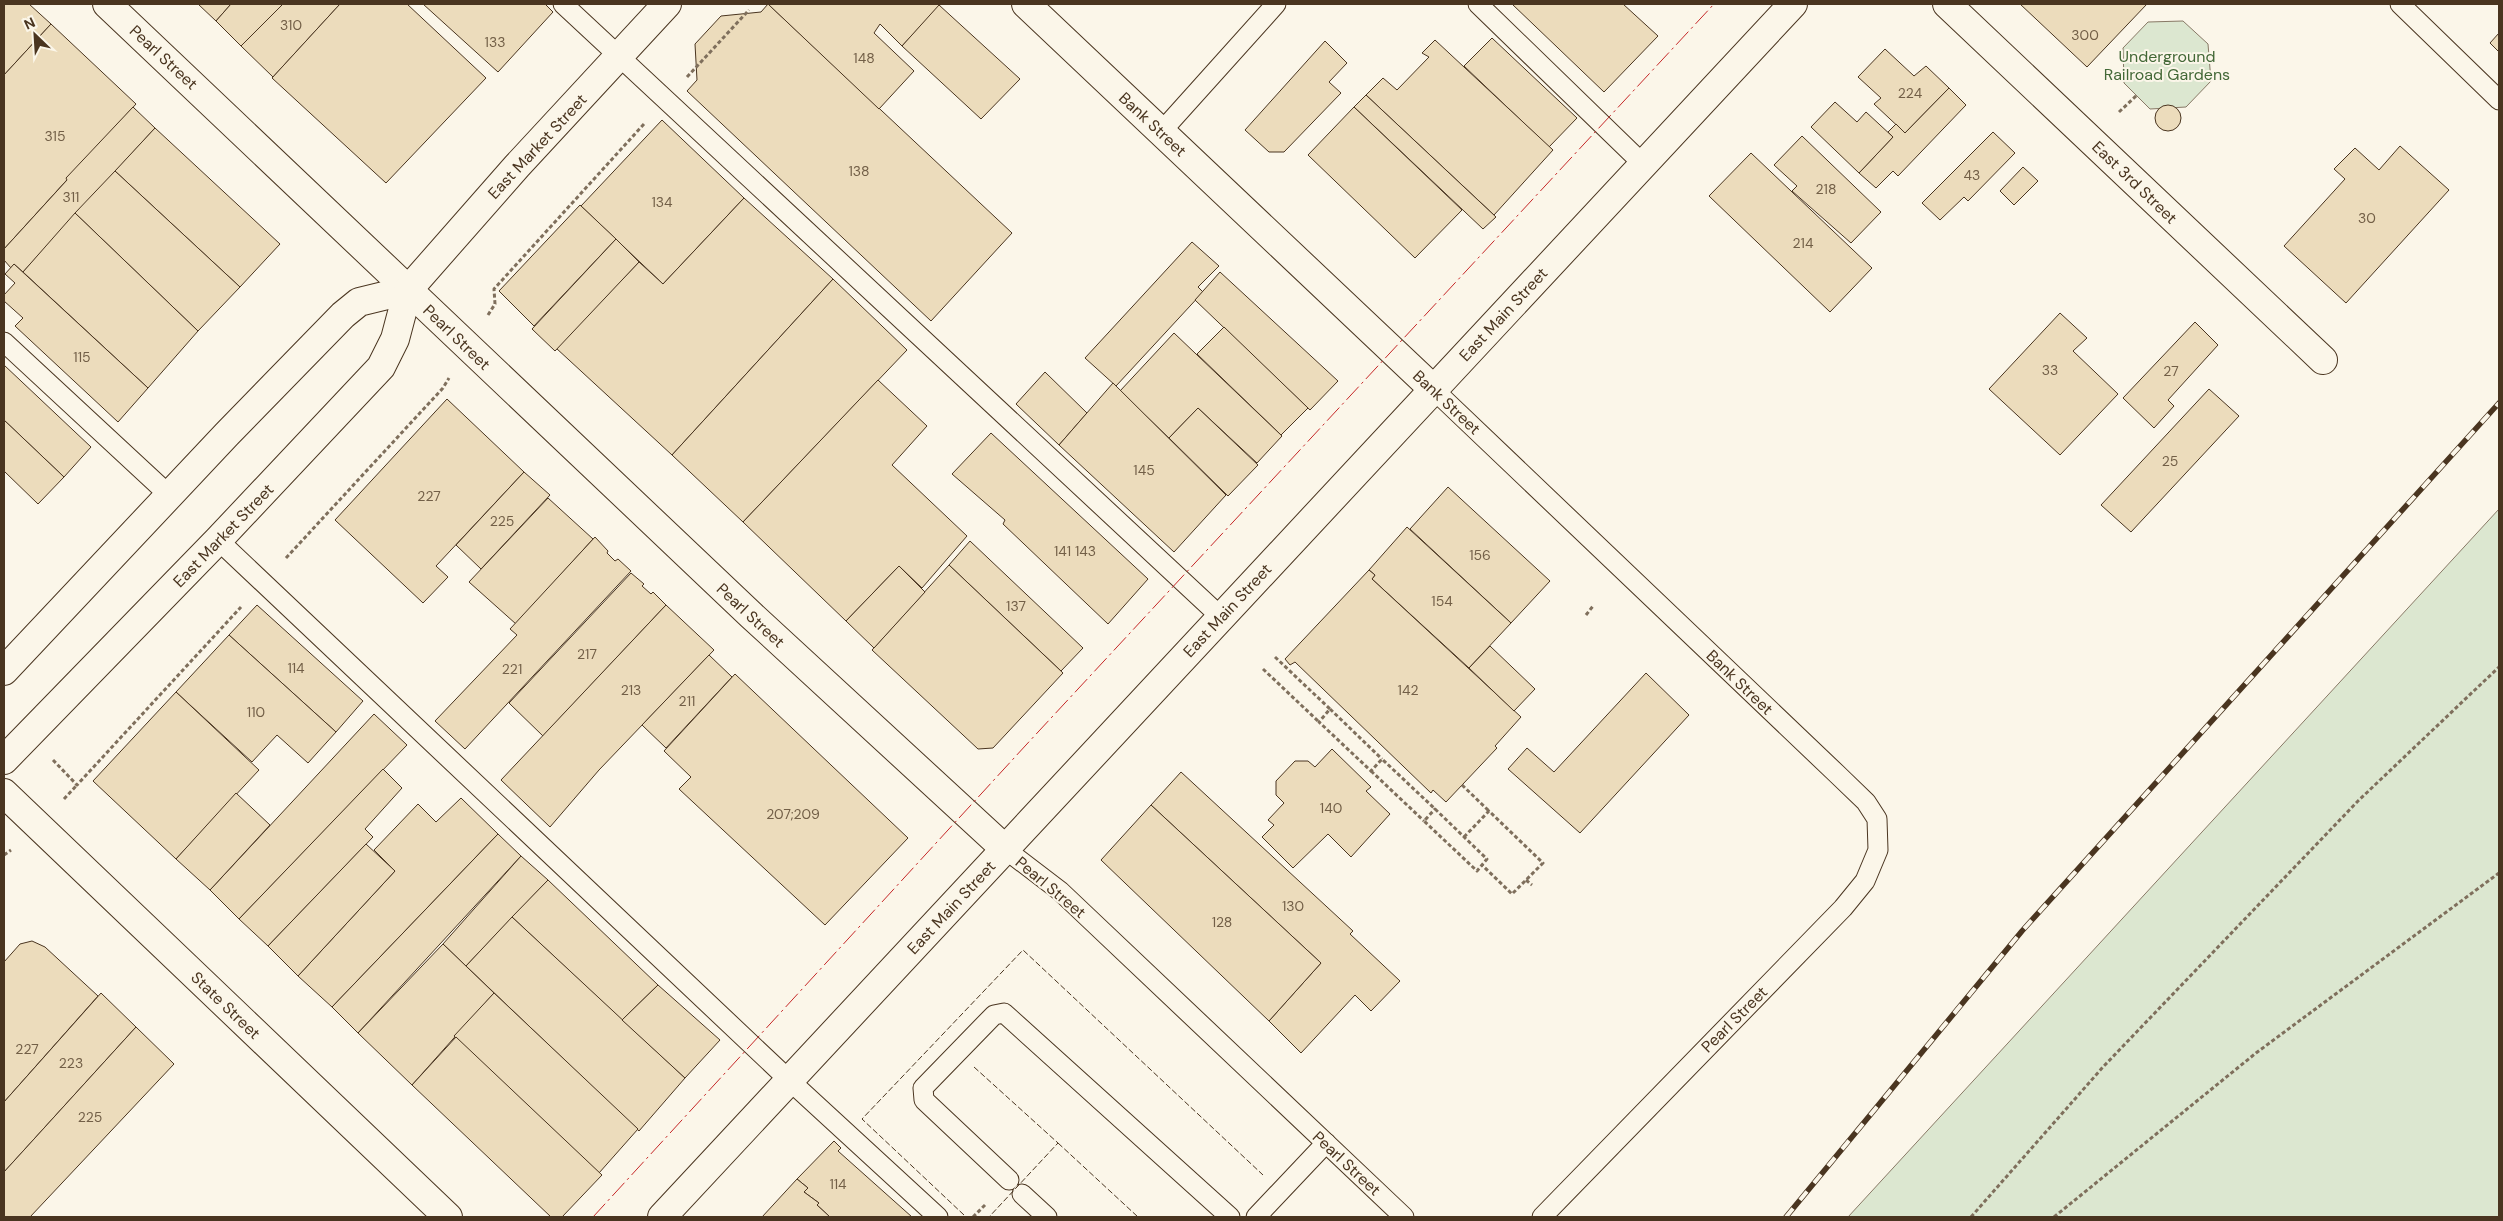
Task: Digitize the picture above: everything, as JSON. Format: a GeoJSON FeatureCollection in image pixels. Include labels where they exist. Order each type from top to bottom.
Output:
{"type":"FeatureCollection","features":[{"type":"Feature","properties":{"kind":"street","name":"Pearl Street"},"geometry":{"type":"LineString","coordinates":[[107,4],[751,615],[1005,849]]}},
{"type":"Feature","properties":{"kind":"street","name":"East Market Street"},"geometry":{"type":"LineString","coordinates":[[4,760],[218,540],[381,367],[395,339],[408,290],[517,166],[667,4]]}},
{"type":"Feature","properties":{"kind":"street","name":"Bank Street"},"geometry":{"type":"LineString","coordinates":[[1026,4],[1432,388]]}},
{"type":"Feature","properties":{"kind":"street","name":"East Main Street"},"geometry":{"type":"LineString","coordinates":[[662,1217],[1432,388],[1793,4]]}},
{"type":"Feature","properties":{"kind":"street","name":"East 3rd Street"},"geometry":{"type":"LineString","coordinates":[[1947,4],[2322,360]]}},
{"type":"Feature","properties":{"kind":"street"},"geometry":{"type":"LineString","coordinates":[[4,671],[342,315],[359,302],[408,290]]}},
{"type":"Feature","properties":{"kind":"street","name":"State Street"},"geometry":{"type":"LineString","coordinates":[[4,793],[448,1217]]}},
{"type":"Feature","properties":{"kind":"lane"},"geometry":{"type":"LineString","coordinates":[[563,4],[1221,617]]}},
{"type":"Feature","properties":{"kind":"lane"},"geometry":{"type":"LineString","coordinates":[[1161,132],[1276,4]]}},
{"type":"Feature","properties":{"kind":"lane"},"geometry":{"type":"LineString","coordinates":[[1478,4],[1643,164]]}},
{"type":"Feature","properties":{"kind":"lane"},"geometry":{"type":"LineString","coordinates":[[2400,4],[2499,100]]}},
{"type":"Feature","properties":{"kind":"lane"},"geometry":{"type":"LineString","coordinates":[[4,342],[170,496]]}},
{"type":"Feature","properties":{"kind":"lane","name":"Bank Street"},"geometry":{"type":"LineString","coordinates":[[1432,388],[1866,802]]}},
{"type":"Feature","properties":{"kind":"lane"},"geometry":{"type":"LineString","coordinates":[[218,540],[789,1080],[938,1217]]}},
{"type":"Feature","properties":{"kind":"lane","name":"Pearl Street"},"geometry":{"type":"LineString","coordinates":[[1542,1217],[1843,908],[1865,881],[1878,850],[1877,819],[1866,802]]}},
{"type":"Feature","properties":{"kind":"lane","name":"Pearl Street"},"geometry":{"type":"LineString","coordinates":[[1005,849],[1060,891],[1404,1217]]}},
{"type":"Feature","properties":{"kind":"lane"},"geometry":{"type":"LineString","coordinates":[[1009,1180],[924,1100],[923,1088],[994,1015],[1004,1013],[1230,1217]]}},
{"type":"Feature","properties":{"kind":"lane"},"geometry":{"type":"LineString","coordinates":[[1256,1217],[1326,1143]]}},
{"type":"Feature","properties":{"kind":"lane"},"geometry":{"type":"LineString","coordinates":[[1022,1194],[1047,1217]]}},
{"type":"Feature","properties":{"kind":"path"},"geometry":{"type":"LineString","coordinates":[[28,735],[77,785],[443,388],[495,304],[494,289],[748,10]]}},
{"type":"Feature","properties":{"kind":"path"},"geometry":{"type":"LineString","coordinates":[[2119,112],[2137,95]]}},
{"type":"Feature","properties":{"kind":"path"},"geometry":{"type":"LineString","coordinates":[[1586,614],[1593,606]]}},
{"type":"Feature","properties":{"kind":"path"},"geometry":{"type":"LineString","coordinates":[[1263,669],[1477,871],[1487,859],[1276,656]]}},
{"type":"Feature","properties":{"kind":"path"},"geometry":{"type":"LineString","coordinates":[[1971,1217],[2104,1066],[2337,822],[2499,667]]}},
{"type":"Feature","properties":{"kind":"path"},"geometry":{"type":"LineString","coordinates":[[1319,722],[1330,709]]}},
{"type":"Feature","properties":{"kind":"path"},"geometry":{"type":"LineString","coordinates":[[1371,771],[1382,759]]}},
{"type":"Feature","properties":{"kind":"path"},"geometry":{"type":"LineString","coordinates":[[1462,785],[1543,862],[1512,894],[1482,865]]}},
{"type":"Feature","properties":{"kind":"path"},"geometry":{"type":"LineString","coordinates":[[1424,821],[1435,809]]}},
{"type":"Feature","properties":{"kind":"path"},"geometry":{"type":"LineString","coordinates":[[1464,837],[1489,811]]}},
{"type":"Feature","properties":{"kind":"path"},"geometry":{"type":"LineString","coordinates":[[2054,1217],[2256,1053],[2499,873]]}},
{"type":"Feature","properties":{"kind":"path"},"geometry":{"type":"LineString","coordinates":[[1526,880],[1532,885]]}},
{"type":"Feature","properties":{"kind":"green space","name":"Underground Railroad Gardens"},"geometry":{"type":"Polygon","coordinates":[[[2183,21],[2208,44],[2211,81],[2186,107],[2150,109],[2124,83],[2123,48],[2148,22],[2183,21]]]}},
{"type":"Feature","properties":{"kind":"green space"},"geometry":{"type":"Polygon","coordinates":[[[2499,509],[2499,1217],[1848,1217],[2499,509]]]}},
{"type":"Feature","properties":{"kind":"building"},"geometry":{"type":"Polygon","coordinates":[[[4,4],[29,4],[51,24],[4,75],[4,4]]]}},
{"type":"Feature","properties":{"kind":"building"},"geometry":{"type":"Polygon","coordinates":[[[198,4],[231,4],[216,21],[198,4]]]}},
{"type":"Feature","properties":{"kind":"building"},"geometry":{"type":"Polygon","coordinates":[[[231,4],[283,4],[241,46],[216,21],[231,4]]]}},
{"type":"Feature","properties":{"kind":"building"},"geometry":{"type":"Polygon","coordinates":[[[283,4],[340,4],[273,77],[241,46],[283,4]]]}},
{"type":"Feature","properties":{"kind":"building"},"geometry":{"type":"Polygon","coordinates":[[[340,4],[407,4],[486,78],[386,183],[272,78],[340,4]]]}},
{"type":"Feature","properties":{"kind":"building"},"geometry":{"type":"Polygon","coordinates":[[[423,4],[545,4],[553,12],[498,72],[423,4]]]}},
{"type":"Feature","properties":{"kind":"building"},"geometry":{"type":"Polygon","coordinates":[[[768,4],[1012,233],[931,321],[687,91],[697,80],[695,44],[721,16],[761,12],[768,4]]]}},
{"type":"Feature","properties":{"kind":"building"},"geometry":{"type":"Polygon","coordinates":[[[768,4],[941,4],[902,46],[880,24],[874,33],[914,71],[879,109],[768,4]]]}},
{"type":"Feature","properties":{"kind":"building"},"geometry":{"type":"Polygon","coordinates":[[[1512,4],[1623,4],[1658,36],[1604,92],[1512,4]]]}},
{"type":"Feature","properties":{"kind":"building"},"geometry":{"type":"Polygon","coordinates":[[[2020,4],[2147,4],[2087,67],[2020,4]]]}},
{"type":"Feature","properties":{"kind":"building"},"geometry":{"type":"Polygon","coordinates":[[[939,5],[1020,79],[981,119],[902,46],[939,5]]]}},
{"type":"Feature","properties":{"kind":"building"},"geometry":{"type":"Polygon","coordinates":[[[51,24],[136,104],[4,249],[4,75],[51,24]]]}},
{"type":"Feature","properties":{"kind":"building"},"geometry":{"type":"Polygon","coordinates":[[[2499,33],[2499,52],[2490,43],[2499,33]]]}},
{"type":"Feature","properties":{"kind":"building"},"geometry":{"type":"Polygon","coordinates":[[[1492,38],[1577,118],[1549,147],[1464,66],[1492,38]]]}},
{"type":"Feature","properties":{"kind":"building"},"geometry":{"type":"Polygon","coordinates":[[[1435,40],[1553,150],[1494,215],[1366,95],[1383,78],[1397,90],[1429,57],[1422,53],[1435,40]]]}},
{"type":"Feature","properties":{"kind":"building"},"geometry":{"type":"Polygon","coordinates":[[[1325,41],[1347,63],[1329,82],[1341,93],[1284,152],[1269,152],[1245,130],[1325,41]]]}},
{"type":"Feature","properties":{"kind":"building"},"geometry":{"type":"Polygon","coordinates":[[[1885,49],[1914,76],[1926,66],[1949,88],[1905,133],[1874,104],[1881,98],[1858,77],[1885,49]]]}},
{"type":"Feature","properties":{"kind":"building"},"geometry":{"type":"Polygon","coordinates":[[[1949,88],[1966,105],[1898,176],[1893,171],[1876,188],[1859,173],[1893,137],[1888,132],[1896,124],[1905,133],[1949,88]]]}},
{"type":"Feature","properties":{"kind":"building"},"geometry":{"type":"Polygon","coordinates":[[[1366,95],[1496,217],[1483,229],[1354,107],[1366,95]]]}},
{"type":"Feature","properties":{"kind":"building"},"geometry":{"type":"Polygon","coordinates":[[[1835,102],[1857,122],[1866,112],[1893,137],[1859,173],[1811,127],[1835,102]]]}},
{"type":"Feature","properties":{"kind":"building"},"geometry":{"type":"Polygon","coordinates":[[[2168,105],[2177,109],[2181,118],[2177,127],[2168,131],[2159,127],[2155,118],[2159,109],[2168,105]]]}},
{"type":"Feature","properties":{"kind":"building"},"geometry":{"type":"Polygon","coordinates":[[[133,107],[155,128],[23,272],[14,264],[11,268],[4,260],[4,249],[67,180],[66,178],[133,107]]]}},
{"type":"Feature","properties":{"kind":"building"},"geometry":{"type":"Polygon","coordinates":[[[1354,107],[1462,210],[1415,258],[1308,155],[1354,107]]]}},
{"type":"Feature","properties":{"kind":"building"},"geometry":{"type":"Polygon","coordinates":[[[662,120],[744,198],[663,284],[581,206],[662,120]]]}},
{"type":"Feature","properties":{"kind":"building"},"geometry":{"type":"Polygon","coordinates":[[[155,128],[280,244],[240,287],[115,171],[155,128]]]}},
{"type":"Feature","properties":{"kind":"building"},"geometry":{"type":"Polygon","coordinates":[[[1993,132],[2015,153],[1968,201],[1964,197],[1940,220],[1922,203],[1993,132]]]}},
{"type":"Feature","properties":{"kind":"building"},"geometry":{"type":"Polygon","coordinates":[[[1802,136],[1881,212],[1851,243],[1792,191],[1797,186],[1774,165],[1802,136]]]}},
{"type":"Feature","properties":{"kind":"building"},"geometry":{"type":"Polygon","coordinates":[[[2400,146],[2449,190],[2346,303],[2284,246],[2345,179],[2334,169],[2355,148],[2379,170],[2400,146]]]}},
{"type":"Feature","properties":{"kind":"building"},"geometry":{"type":"Polygon","coordinates":[[[1751,153],[1872,268],[1830,312],[1709,196],[1751,153]]]}},
{"type":"Feature","properties":{"kind":"building"},"geometry":{"type":"Polygon","coordinates":[[[2023,167],[2038,181],[2014,205],[2000,191],[2023,167]]]}},
{"type":"Feature","properties":{"kind":"building"},"geometry":{"type":"Polygon","coordinates":[[[115,171],[240,287],[198,331],[75,213],[115,171]]]}},
{"type":"Feature","properties":{"kind":"building"},"geometry":{"type":"Polygon","coordinates":[[[744,198],[833,279],[672,455],[556,348],[639,262],[663,284],[744,198]]]}},
{"type":"Feature","properties":{"kind":"building"},"geometry":{"type":"Polygon","coordinates":[[[580,205],[616,239],[534,326],[499,291],[580,205]]]}},
{"type":"Feature","properties":{"kind":"building"},"geometry":{"type":"Polygon","coordinates":[[[75,213],[198,331],[148,388],[23,272],[75,213]]]}},
{"type":"Feature","properties":{"kind":"building"},"geometry":{"type":"Polygon","coordinates":[[[616,239],[639,262],[555,351],[532,329],[616,239]]]}},
{"type":"Feature","properties":{"kind":"building"},"geometry":{"type":"Polygon","coordinates":[[[1192,242],[1219,266],[1198,287],[1203,292],[1116,386],[1085,358],[1192,242]]]}},
{"type":"Feature","properties":{"kind":"building"},"geometry":{"type":"Polygon","coordinates":[[[14,264],[148,388],[118,422],[15,326],[23,318],[4,301],[4,295],[15,283],[5,274],[14,264]]]}},
{"type":"Feature","properties":{"kind":"building"},"geometry":{"type":"Polygon","coordinates":[[[1220,272],[1338,381],[1310,410],[1195,300],[1220,272]]]}},
{"type":"Feature","properties":{"kind":"building"},"geometry":{"type":"Polygon","coordinates":[[[833,279],[907,350],[743,522],[672,455],[833,279]]]}},
{"type":"Feature","properties":{"kind":"building"},"geometry":{"type":"Polygon","coordinates":[[[2060,313],[2087,338],[2073,351],[2118,394],[2060,455],[1989,389],[2060,313]]]}},
{"type":"Feature","properties":{"kind":"building"},"geometry":{"type":"Polygon","coordinates":[[[2195,322],[2218,345],[2168,400],[2174,406],[2154,428],[2123,398],[2195,322]]]}},
{"type":"Feature","properties":{"kind":"building"},"geometry":{"type":"Polygon","coordinates":[[[1224,327],[1308,408],[1281,435],[1197,354],[1224,327]]]}},
{"type":"Feature","properties":{"kind":"building"},"geometry":{"type":"Polygon","coordinates":[[[1174,333],[1282,436],[1257,463],[1198,408],[1169,438],[1120,391],[1174,333]]]}},
{"type":"Feature","properties":{"kind":"building"},"geometry":{"type":"Polygon","coordinates":[[[4,365],[91,447],[64,477],[4,420],[4,365]]]}},
{"type":"Feature","properties":{"kind":"building"},"geometry":{"type":"Polygon","coordinates":[[[1045,372],[1087,413],[1059,445],[1016,404],[1045,372]]]}},
{"type":"Feature","properties":{"kind":"building"},"geometry":{"type":"Polygon","coordinates":[[[878,380],[927,426],[892,465],[967,536],[922,588],[899,566],[846,621],[743,522],[878,380]]]}},
{"type":"Feature","properties":{"kind":"building"},"geometry":{"type":"Polygon","coordinates":[[[1113,383],[1226,495],[1174,552],[1059,445],[1113,383]]]}},
{"type":"Feature","properties":{"kind":"building"},"geometry":{"type":"Polygon","coordinates":[[[2209,389],[2239,416],[2131,532],[2101,505],[2209,389]]]}},
{"type":"Feature","properties":{"kind":"building"},"geometry":{"type":"Polygon","coordinates":[[[447,399],[524,472],[436,566],[448,577],[423,603],[335,520],[447,399]]]}},
{"type":"Feature","properties":{"kind":"building"},"geometry":{"type":"Polygon","coordinates":[[[1198,408],[1258,465],[1228,496],[1169,438],[1198,408]]]}},
{"type":"Feature","properties":{"kind":"building"},"geometry":{"type":"Polygon","coordinates":[[[4,420],[64,477],[38,504],[4,471],[4,420]]]}},
{"type":"Feature","properties":{"kind":"building"},"geometry":{"type":"Polygon","coordinates":[[[991,433],[1148,579],[1108,624],[1003,524],[1005,520],[952,474],[991,433]]]}},
{"type":"Feature","properties":{"kind":"building"},"geometry":{"type":"Polygon","coordinates":[[[524,472],[550,495],[481,569],[456,545],[524,472]]]}},
{"type":"Feature","properties":{"kind":"building"},"geometry":{"type":"Polygon","coordinates":[[[1448,487],[1550,581],[1511,623],[1410,529],[1448,487]]]}},
{"type":"Feature","properties":{"kind":"building"},"geometry":{"type":"Polygon","coordinates":[[[548,498],[593,539],[516,624],[469,582],[548,498]]]}},
{"type":"Feature","properties":{"kind":"building"},"geometry":{"type":"Polygon","coordinates":[[[1407,527],[1511,623],[1469,668],[1372,579],[1375,575],[1369,570],[1407,527]]]}},
{"type":"Feature","properties":{"kind":"building"},"geometry":{"type":"Polygon","coordinates":[[[595,537],[615,561],[618,559],[631,571],[465,749],[435,721],[517,635],[510,629],[595,537]]]}},
{"type":"Feature","properties":{"kind":"building"},"geometry":{"type":"Polygon","coordinates":[[[970,541],[1083,648],[1061,671],[949,565],[970,541]]]}},
{"type":"Feature","properties":{"kind":"building"},"geometry":{"type":"Polygon","coordinates":[[[949,565],[1063,673],[993,748],[978,749],[872,650],[949,565]]]}},
{"type":"Feature","properties":{"kind":"building"},"geometry":{"type":"Polygon","coordinates":[[[899,566],[925,592],[874,648],[846,621],[899,566]]]}},
{"type":"Feature","properties":{"kind":"building"},"geometry":{"type":"Polygon","coordinates":[[[1369,570],[1375,575],[1372,579],[1521,717],[1495,746],[1497,748],[1446,802],[1433,790],[1431,793],[1295,662],[1290,665],[1285,659],[1369,570]]]}},
{"type":"Feature","properties":{"kind":"building"},"geometry":{"type":"Polygon","coordinates":[[[631,573],[644,584],[642,586],[651,594],[653,592],[666,605],[543,736],[509,703],[631,573]]]}},
{"type":"Feature","properties":{"kind":"building"},"geometry":{"type":"Polygon","coordinates":[[[257,605],[363,701],[336,732],[229,635],[257,605]]]}},
{"type":"Feature","properties":{"kind":"building"},"geometry":{"type":"Polygon","coordinates":[[[666,605],[714,650],[599,770],[550,827],[501,780],[666,605]]]}},
{"type":"Feature","properties":{"kind":"building"},"geometry":{"type":"Polygon","coordinates":[[[229,635],[336,732],[308,763],[277,735],[252,762],[176,692],[229,635]]]}},
{"type":"Feature","properties":{"kind":"building"},"geometry":{"type":"Polygon","coordinates":[[[1490,646],[1535,689],[1514,711],[1469,668],[1490,646]]]}},
{"type":"Feature","properties":{"kind":"building"},"geometry":{"type":"Polygon","coordinates":[[[709,655],[732,677],[666,748],[642,725],[709,655]]]}},
{"type":"Feature","properties":{"kind":"building"},"geometry":{"type":"Polygon","coordinates":[[[1646,673],[1689,715],[1580,833],[1508,769],[1527,748],[1554,772],[1646,673]]]}},
{"type":"Feature","properties":{"kind":"building"},"geometry":{"type":"Polygon","coordinates":[[[735,674],[908,838],[825,925],[679,789],[691,777],[664,751],[735,674]]]}},
{"type":"Feature","properties":{"kind":"building"},"geometry":{"type":"Polygon","coordinates":[[[176,692],[259,770],[176,859],[93,781],[176,692]]]}},
{"type":"Feature","properties":{"kind":"building"},"geometry":{"type":"Polygon","coordinates":[[[374,714],[407,745],[239,919],[210,890],[374,714]]]}},
{"type":"Feature","properties":{"kind":"building"},"geometry":{"type":"Polygon","coordinates":[[[1332,749],[1371,787],[1366,791],[1390,814],[1351,857],[1328,834],[1293,868],[1262,837],[1274,825],[1268,820],[1284,803],[1276,795],[1276,781],[1295,761],[1308,761],[1315,767],[1332,749]]]}},
{"type":"Feature","properties":{"kind":"building"},"geometry":{"type":"Polygon","coordinates":[[[383,769],[402,788],[365,829],[373,837],[268,946],[239,919],[383,769]]]}},
{"type":"Feature","properties":{"kind":"building"},"geometry":{"type":"Polygon","coordinates":[[[1181,772],[1353,931],[1350,934],[1400,981],[1371,1011],[1355,995],[1301,1053],[1269,1021],[1321,963],[1151,805],[1181,772]]]}},
{"type":"Feature","properties":{"kind":"building"},"geometry":{"type":"Polygon","coordinates":[[[236,793],[270,825],[210,890],[176,859],[236,793]]]}},
{"type":"Feature","properties":{"kind":"building"},"geometry":{"type":"Polygon","coordinates":[[[461,798],[498,834],[332,1007],[298,976],[395,871],[374,850],[418,804],[436,822],[461,798]]]}},
{"type":"Feature","properties":{"kind":"building"},"geometry":{"type":"Polygon","coordinates":[[[1151,805],[1321,963],[1269,1021],[1101,860],[1151,805]]]}},
{"type":"Feature","properties":{"kind":"building"},"geometry":{"type":"Polygon","coordinates":[[[498,834],[521,856],[358,1033],[332,1007],[498,834]]]}},
{"type":"Feature","properties":{"kind":"building"},"geometry":{"type":"Polygon","coordinates":[[[366,844],[395,871],[298,976],[268,946],[366,844]]]}},
{"type":"Feature","properties":{"kind":"building"},"geometry":{"type":"Polygon","coordinates":[[[521,856],[548,880],[466,966],[443,944],[521,856]]]}},
{"type":"Feature","properties":{"kind":"building"},"geometry":{"type":"Polygon","coordinates":[[[548,880],[658,985],[622,1020],[512,917],[548,880]]]}},
{"type":"Feature","properties":{"kind":"building"},"geometry":{"type":"Polygon","coordinates":[[[512,917],[685,1078],[639,1131],[466,966],[512,917]]]}},
{"type":"Feature","properties":{"kind":"building"},"geometry":{"type":"Polygon","coordinates":[[[32,941],[45,947],[98,996],[4,1102],[4,962],[20,944],[32,941]]]}},
{"type":"Feature","properties":{"kind":"building"},"geometry":{"type":"Polygon","coordinates":[[[443,944],[494,993],[412,1085],[358,1033],[443,944]]]}},
{"type":"Feature","properties":{"kind":"building"},"geometry":{"type":"Polygon","coordinates":[[[658,985],[720,1040],[685,1078],[622,1020],[658,985]]]}},
{"type":"Feature","properties":{"kind":"building"},"geometry":{"type":"Polygon","coordinates":[[[101,993],[136,1027],[4,1172],[4,1102],[101,993]]]}},
{"type":"Feature","properties":{"kind":"building"},"geometry":{"type":"Polygon","coordinates":[[[494,993],[638,1129],[599,1173],[454,1036],[494,993]]]}},
{"type":"Feature","properties":{"kind":"building"},"geometry":{"type":"Polygon","coordinates":[[[136,1027],[174,1064],[30,1217],[4,1217],[4,1172],[136,1027]]]}},
{"type":"Feature","properties":{"kind":"building"},"geometry":{"type":"Polygon","coordinates":[[[456,1037],[602,1175],[562,1217],[551,1217],[412,1085],[456,1037]]]}},
{"type":"Feature","properties":{"kind":"building"},"geometry":{"type":"Polygon","coordinates":[[[834,1141],[841,1148],[838,1151],[912,1217],[830,1217],[817,1205],[819,1203],[804,1192],[808,1188],[797,1179],[834,1141]]]}},
{"type":"Feature","properties":{"kind":"building"},"geometry":{"type":"Polygon","coordinates":[[[797,1179],[808,1188],[804,1192],[819,1203],[817,1205],[830,1217],[762,1217],[797,1179]]]}},
{"type":"Feature","properties":{"kind":"railway"},"geometry":{"type":"LineString","coordinates":[[1786,1217],[2022,931],[2499,403]]}},
{"type":"Feature","properties":{"kind":"fence"},"geometry":{"type":"LineString","coordinates":[[964,1215],[862,1119],[1023,950],[1263,1175]]}},
{"type":"Feature","properties":{"kind":"fence"},"geometry":{"type":"LineString","coordinates":[[974,1067],[1058,1143],[989,1217]]}},
{"type":"Feature","properties":{"kind":"fence"},"geometry":{"type":"LineString","coordinates":[[1058,1143],[1138,1217]]}},
{"type":"Feature","properties":{"kind":"power"},"geometry":{"type":"LineString","coordinates":[[593,1217],[1026,745],[1714,4]]}}]}
